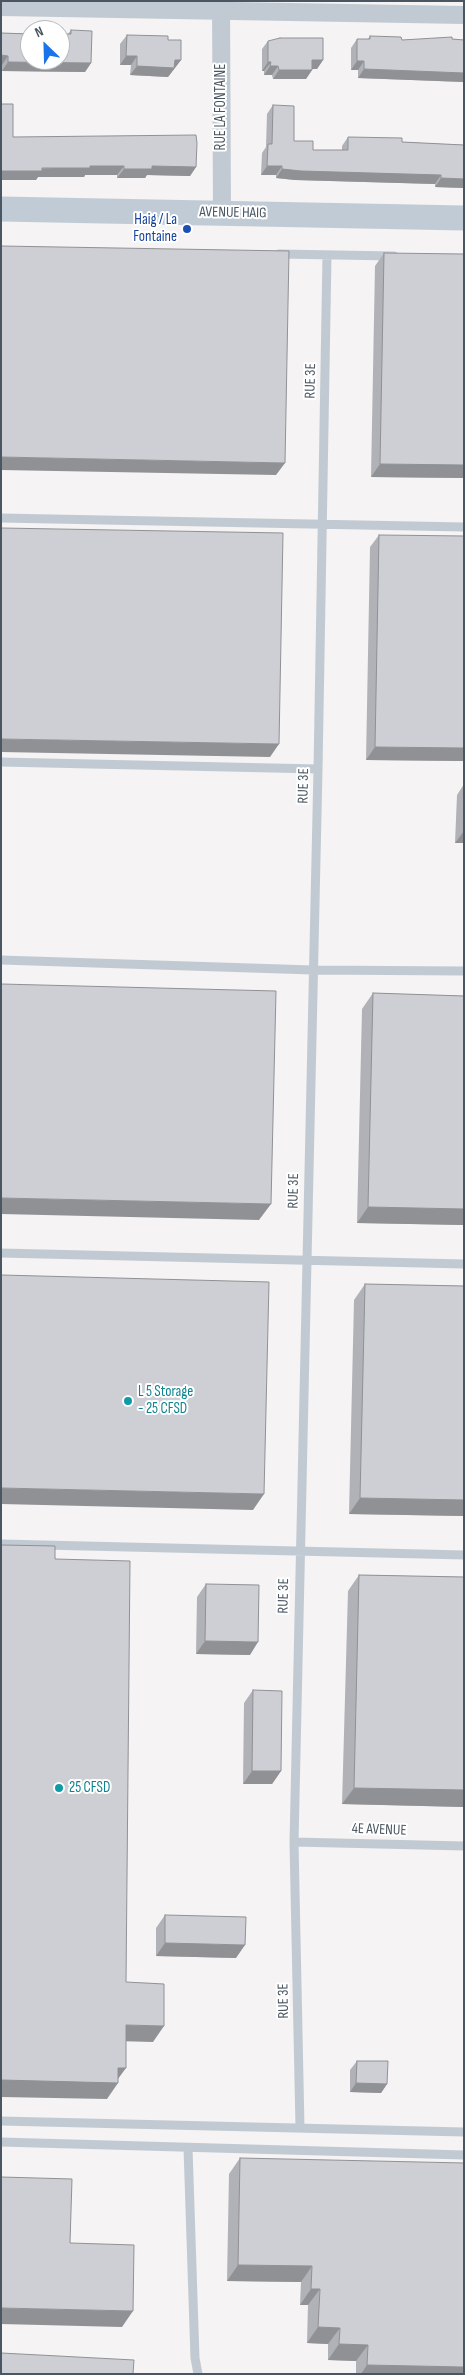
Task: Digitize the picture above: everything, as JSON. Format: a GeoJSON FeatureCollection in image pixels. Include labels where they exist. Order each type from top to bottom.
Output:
{"type":"FeatureCollection","features":[{"type":"Feature","properties":{"kind":"street"},"geometry":{"type":"LineString","coordinates":[[1,7],[221,6],[464,15]]}},
{"type":"Feature","properties":{"kind":"street","name":"RUE LA FONTAINE"},"geometry":{"type":"LineString","coordinates":[[221,6],[222,213]]}},
{"type":"Feature","properties":{"kind":"street","name":"AVENUE HAIG"},"geometry":{"type":"LineString","coordinates":[[1,209],[464,218]]}},
{"type":"Feature","properties":{"kind":"lane"},"geometry":{"type":"LineString","coordinates":[[268,254],[405,256]]}},
{"type":"Feature","properties":{"kind":"lane","name":"RUE 3E"},"geometry":{"type":"LineString","coordinates":[[300,2128],[294,1842],[299,1551],[318,768],[327,255]]}},
{"type":"Feature","properties":{"kind":"lane"},"geometry":{"type":"LineString","coordinates":[[1,518],[464,527]]}},
{"type":"Feature","properties":{"kind":"lane"},"geometry":{"type":"LineString","coordinates":[[1,762],[318,768]]}},
{"type":"Feature","properties":{"kind":"lane"},"geometry":{"type":"LineString","coordinates":[[1,960],[313,970],[464,971]]}},
{"type":"Feature","properties":{"kind":"lane"},"geometry":{"type":"LineString","coordinates":[[1,1253],[464,1264]]}},
{"type":"Feature","properties":{"kind":"lane"},"geometry":{"type":"LineString","coordinates":[[1,1544],[464,1555]]}},
{"type":"Feature","properties":{"kind":"lane","name":"4E AVENUE"},"geometry":{"type":"LineString","coordinates":[[294,1842],[464,1846]]}},
{"type":"Feature","properties":{"kind":"lane"},"geometry":{"type":"LineString","coordinates":[[1,2121],[464,2132]]}},
{"type":"Feature","properties":{"kind":"lane"},"geometry":{"type":"LineString","coordinates":[[1,2142],[464,2155]]}},
{"type":"Feature","properties":{"kind":"lane"},"geometry":{"type":"LineString","coordinates":[[188,2148],[195,2358],[198,2374]]}},
{"type":"Feature","properties":{"kind":"building"},"geometry":{"type":"Polygon","coordinates":[[[71,30],[92,31],[91,63],[70,63],[71,30]]]}},
{"type":"Feature","properties":{"kind":"building"},"geometry":{"type":"Polygon","coordinates":[[[1,33],[20,34],[20,62],[8,62],[8,56],[1,55],[1,33]]]}},
{"type":"Feature","properties":{"kind":"building"},"geometry":{"type":"Polygon","coordinates":[[[127,35],[168,36],[168,40],[181,40],[181,60],[175,60],[174,68],[137,66],[137,56],[126,56],[127,35]]]}},
{"type":"Feature","properties":{"kind":"building"},"geometry":{"type":"Polygon","coordinates":[[[370,36],[401,37],[402,40],[452,37],[452,39],[464,40],[464,73],[364,69],[364,61],[357,61],[357,39],[370,39],[370,36]]]}},
{"type":"Feature","properties":{"kind":"building"},"geometry":{"type":"Polygon","coordinates":[[[280,38],[323,38],[323,60],[312,60],[312,70],[279,70],[278,66],[270,66],[271,62],[268,62],[268,41],[280,38]]]}},
{"type":"Feature","properties":{"kind":"building"},"geometry":{"type":"Polygon","coordinates":[[[1,104],[13,104],[13,137],[196,135],[196,167],[152,166],[152,169],[124,169],[124,166],[90,166],[90,168],[42,168],[42,171],[1,171],[1,104]]]}},
{"type":"Feature","properties":{"kind":"building"},"geometry":{"type":"Polygon","coordinates":[[[273,105],[294,106],[294,141],[313,141],[313,150],[348,150],[348,137],[402,138],[402,142],[464,145],[464,179],[441,178],[441,175],[301,171],[282,169],[282,166],[267,166],[268,144],[272,144],[273,105]]]}},
{"type":"Feature","properties":{"kind":"building"},"geometry":{"type":"Polygon","coordinates":[[[1,246],[289,251],[285,463],[1,457],[1,246]]]}},
{"type":"Feature","properties":{"kind":"building"},"geometry":{"type":"Polygon","coordinates":[[[384,253],[464,254],[464,465],[380,464],[384,253]]]}},
{"type":"Feature","properties":{"kind":"building"},"geometry":{"type":"Polygon","coordinates":[[[1,528],[283,533],[279,744],[1,739],[1,528]]]}},
{"type":"Feature","properties":{"kind":"building"},"geometry":{"type":"Polygon","coordinates":[[[379,535],[464,536],[464,748],[375,747],[379,535]]]}},
{"type":"Feature","properties":{"kind":"building"},"geometry":{"type":"Polygon","coordinates":[[[1,984],[276,991],[271,1204],[1,1198],[1,984]]]}},
{"type":"Feature","properties":{"kind":"building"},"geometry":{"type":"Polygon","coordinates":[[[373,993],[464,996],[464,1209],[368,1207],[373,993]]]}},
{"type":"Feature","properties":{"kind":"building","name":"L 5 Storage - 25 CFSD"},"geometry":{"type":"Polygon","coordinates":[[[1,1275],[269,1282],[264,1494],[1,1488],[1,1275]]]}},
{"type":"Feature","properties":{"kind":"building"},"geometry":{"type":"Polygon","coordinates":[[[365,1284],[464,1286],[464,1500],[360,1498],[365,1284]]]}},
{"type":"Feature","properties":{"kind":"building","name":"25 CFSD"},"geometry":{"type":"Polygon","coordinates":[[[1,1545],[55,1546],[55,1559],[130,1561],[126,1982],[164,1984],[164,2026],[126,2025],[126,2068],[118,2068],[118,2083],[1,2080],[1,1545]]]}},
{"type":"Feature","properties":{"kind":"building"},"geometry":{"type":"Polygon","coordinates":[[[359,1575],[464,1577],[464,1790],[354,1788],[359,1575]]]}},
{"type":"Feature","properties":{"kind":"building"},"geometry":{"type":"Polygon","coordinates":[[[206,1584],[259,1585],[258,1642],[205,1641],[206,1584]]]}},
{"type":"Feature","properties":{"kind":"building"},"geometry":{"type":"Polygon","coordinates":[[[253,1690],[282,1691],[281,1771],[252,1771],[253,1690]]]}},
{"type":"Feature","properties":{"kind":"building"},"geometry":{"type":"Polygon","coordinates":[[[165,1915],[246,1917],[245,1945],[165,1943],[165,1915]]]}},
{"type":"Feature","properties":{"kind":"building"},"geometry":{"type":"Polygon","coordinates":[[[357,2061],[388,2061],[387,2084],[356,2083],[357,2061]]]}},
{"type":"Feature","properties":{"kind":"building"},"geometry":{"type":"Polygon","coordinates":[[[240,2158],[464,2163],[464,2367],[367,2365],[368,2345],[339,2344],[340,2328],[318,2327],[320,2289],[311,2289],[312,2266],[238,2265],[240,2158]]]}},
{"type":"Feature","properties":{"kind":"building"},"geometry":{"type":"Polygon","coordinates":[[[1,2177],[72,2179],[70,2243],[134,2245],[133,2311],[1,2308],[1,2177]]]}},
{"type":"Feature","properties":{"kind":"building"},"geometry":{"type":"Polygon","coordinates":[[[1,2353],[134,2360],[133,2374],[1,2374],[1,2353]]]}},
{"type":"Feature","properties":{"kind":"place","name":"Haig / La Fontaine"},"geometry":{"type":"Point","coordinates":[187,229]}},
{"type":"Feature","properties":{"kind":"place","name":"L 5 Storage - 25 CFSD"},"geometry":{"type":"Point","coordinates":[128,1401]}},
{"type":"Feature","properties":{"kind":"place","name":"25 CFSD"},"geometry":{"type":"Point","coordinates":[59,1788]}}]}
